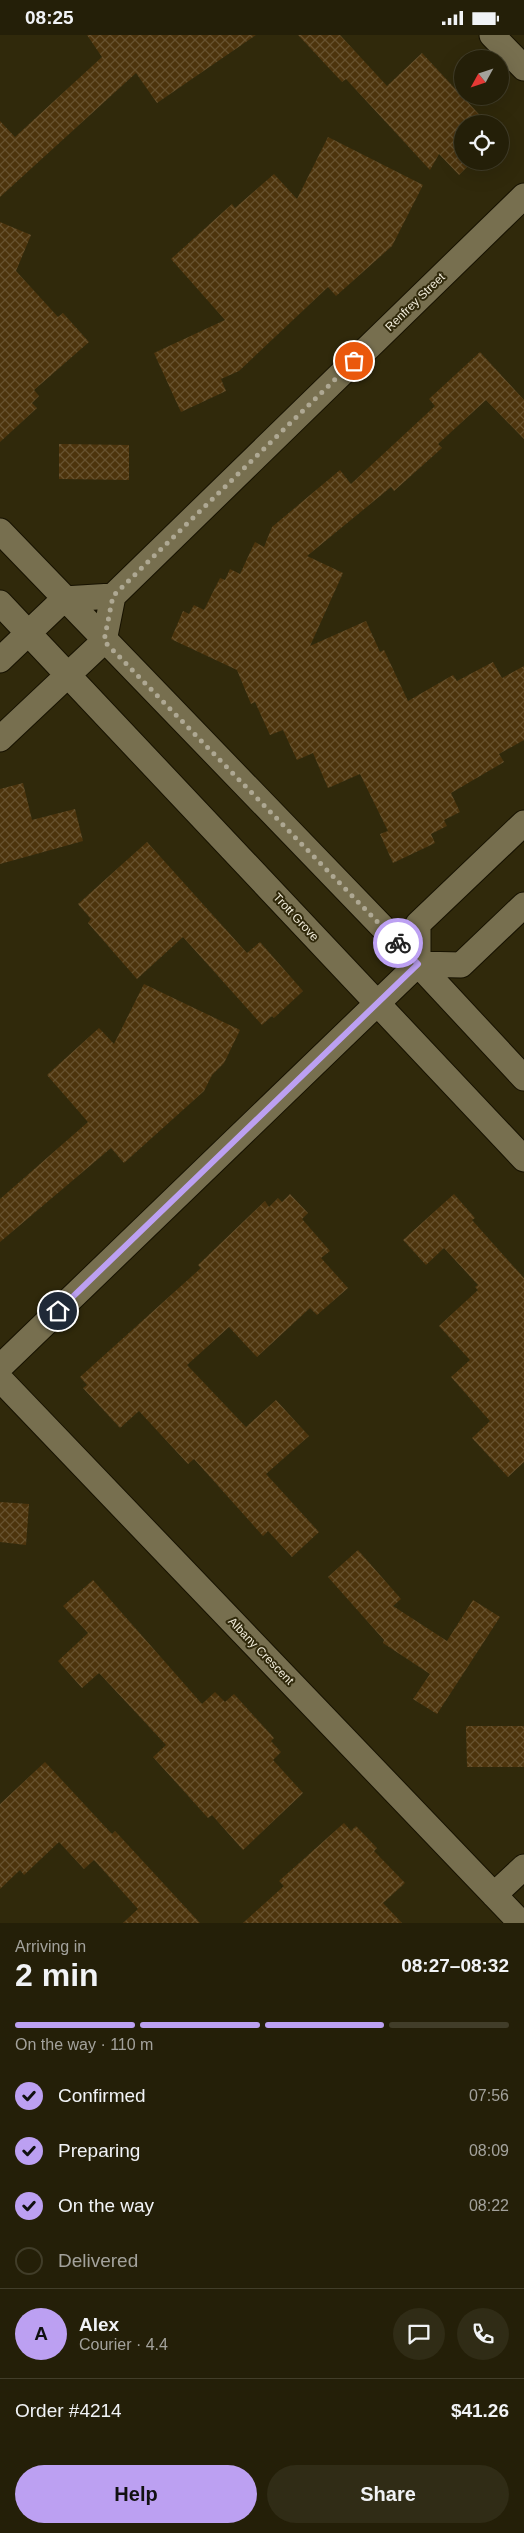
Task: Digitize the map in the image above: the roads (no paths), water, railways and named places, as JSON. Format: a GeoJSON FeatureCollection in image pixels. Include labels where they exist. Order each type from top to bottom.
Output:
{"type":"FeatureCollection","features":[{"type":"Feature","properties":{"kind":"street"},"geometry":{"type":"LineString","coordinates":[[492,35],[524,68]]}},
{"type":"Feature","properties":{"kind":"street","name":"Renfrey Street"},"geometry":{"type":"LineString","coordinates":[[113,596],[524,196]]}},
{"type":"Feature","properties":{"kind":"street"},"geometry":{"type":"LineString","coordinates":[[0,531],[104,641],[418,964],[524,1078]]}},
{"type":"Feature","properties":{"kind":"street"},"geometry":{"type":"LineString","coordinates":[[0,660],[64,599],[113,596],[104,641],[68,677],[0,739]]}},
{"type":"Feature","properties":{"kind":"street","name":"Trott Grove"},"geometry":{"type":"LineString","coordinates":[[0,603],[524,1159]]}},
{"type":"Feature","properties":{"kind":"street"},"geometry":{"type":"LineString","coordinates":[[418,964],[418,924],[524,823]]}},
{"type":"Feature","properties":{"kind":"street"},"geometry":{"type":"LineString","coordinates":[[0,1367],[418,964],[460,965],[524,905]]}},
{"type":"Feature","properties":{"kind":"street","name":"Albany Crescent"},"geometry":{"type":"LineString","coordinates":[[0,1379],[521,1923]]}},
{"type":"Feature","properties":{"kind":"street"},"geometry":{"type":"LineString","coordinates":[[494,1895],[524,1867]]}}]}
